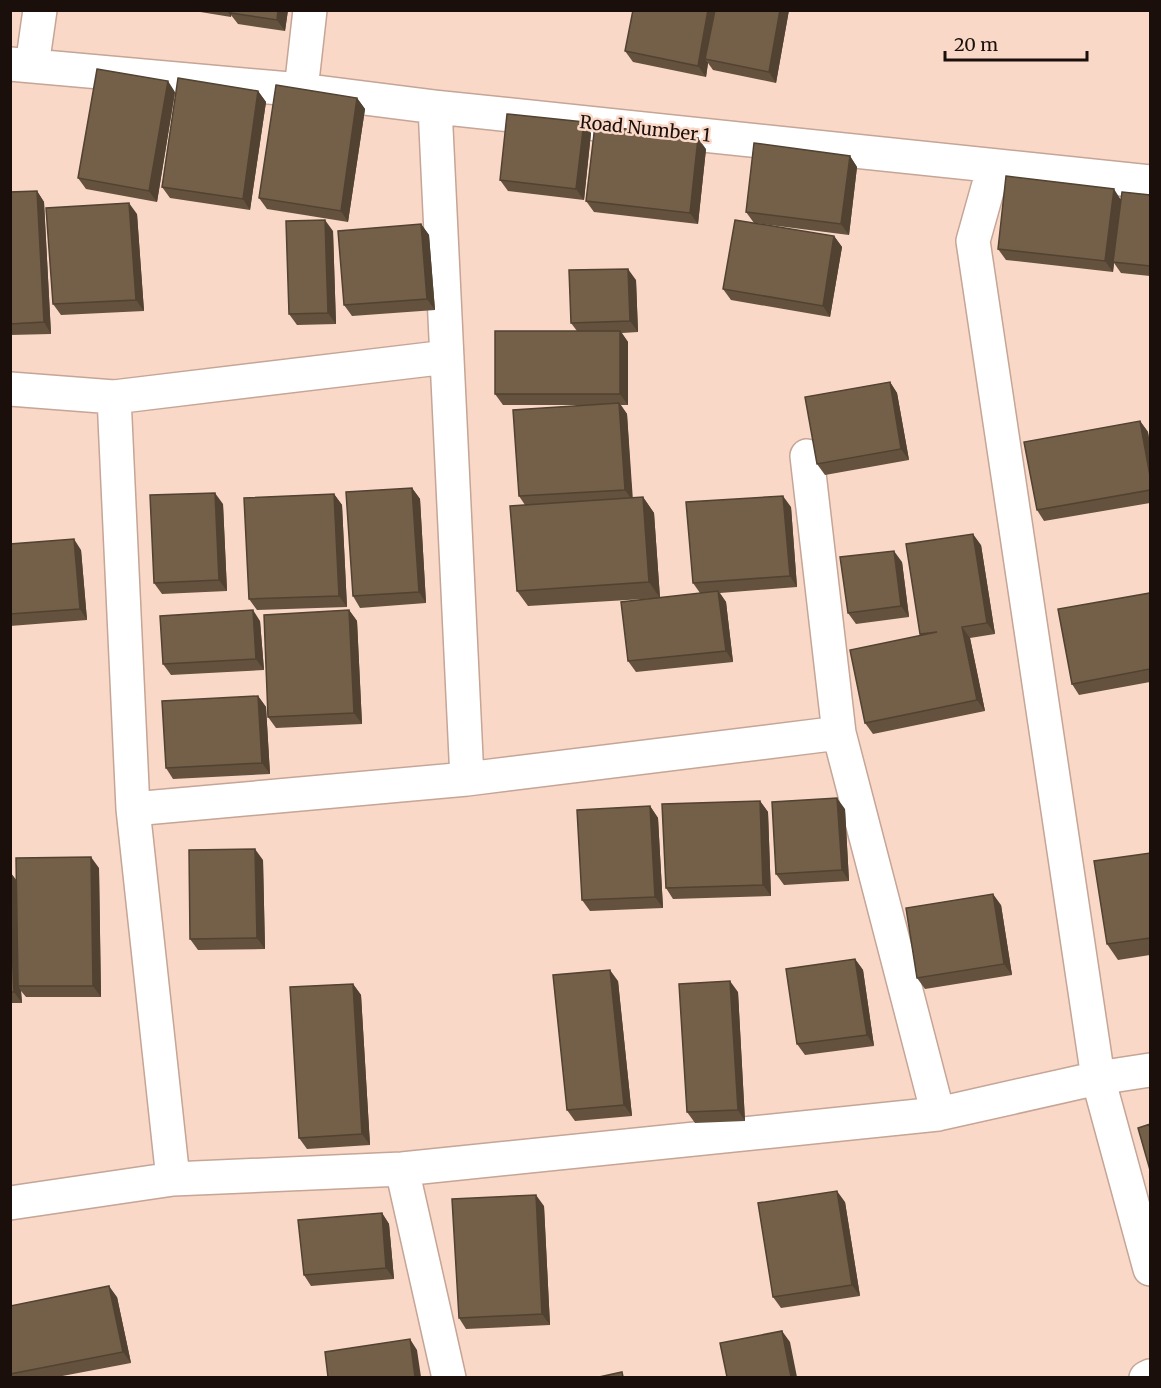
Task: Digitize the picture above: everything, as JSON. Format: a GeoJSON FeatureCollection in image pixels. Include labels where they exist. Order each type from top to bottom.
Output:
{"type":"FeatureCollection","features":[{"type":"Feature","properties":{"kind":"street"},"geometry":{"type":"LineString","coordinates":[[21,65],[40,10]]}},
{"type":"Feature","properties":{"kind":"street"},"geometry":{"type":"LineString","coordinates":[[301,90],[310,10]]}},
{"type":"Feature","properties":{"kind":"street","name":"Road Number 1"},"geometry":{"type":"LineString","coordinates":[[21,65],[301,90],[435,107],[1150,182]]}},
{"type":"Feature","properties":{"kind":"street"},"geometry":{"type":"LineString","coordinates":[[435,107],[467,779]]}},
{"type":"Feature","properties":{"kind":"street"},"geometry":{"type":"LineString","coordinates":[[994,166],[973,241],[1098,1078],[1150,1269]]}},
{"type":"Feature","properties":{"kind":"street"},"geometry":{"type":"LineString","coordinates":[[10,390],[114,397],[447,357]]}},
{"type":"Feature","properties":{"kind":"street"},"geometry":{"type":"LineString","coordinates":[[114,397],[133,809],[173,1179]]}},
{"type":"Feature","properties":{"kind":"street"},"geometry":{"type":"LineString","coordinates":[[807,456],[839,733],[938,1114]]}},
{"type":"Feature","properties":{"kind":"street"},"geometry":{"type":"LineString","coordinates":[[133,809],[467,779],[839,733]]}},
{"type":"Feature","properties":{"kind":"street"},"geometry":{"type":"LineString","coordinates":[[10,1203],[173,1179],[402,1169],[938,1114],[1098,1078],[1150,1070]]}},
{"type":"Feature","properties":{"kind":"street"},"geometry":{"type":"LineString","coordinates":[[402,1169],[449,1377]]}},
{"type":"Feature","properties":{"kind":"building"},"geometry":{"type":"Polygon","coordinates":[[[231,10],[278,10],[277,20],[231,13],[231,10]]]}},
{"type":"Feature","properties":{"kind":"building"},"geometry":{"type":"Polygon","coordinates":[[[633,10],[708,10],[698,66],[625,51],[633,10]]]}},
{"type":"Feature","properties":{"kind":"building"},"geometry":{"type":"Polygon","coordinates":[[[715,10],[780,10],[769,72],[705,59],[715,10]]]}},
{"type":"Feature","properties":{"kind":"building"},"geometry":{"type":"Polygon","coordinates":[[[97,69],[168,81],[149,191],[78,178],[97,69]]]}},
{"type":"Feature","properties":{"kind":"building"},"geometry":{"type":"Polygon","coordinates":[[[178,78],[258,91],[243,199],[162,187],[178,78]]]}},
{"type":"Feature","properties":{"kind":"building"},"geometry":{"type":"Polygon","coordinates":[[[276,85],[357,98],[341,211],[259,198],[276,85]]]}},
{"type":"Feature","properties":{"kind":"building"},"geometry":{"type":"Polygon","coordinates":[[[507,114],[584,122],[576,189],[500,180],[507,114]]]}},
{"type":"Feature","properties":{"kind":"building"},"geometry":{"type":"Polygon","coordinates":[[[595,125],[698,138],[690,213],[586,201],[595,125]]]}},
{"type":"Feature","properties":{"kind":"building"},"geometry":{"type":"Polygon","coordinates":[[[754,143],[850,156],[841,224],[746,212],[754,143]]]}},
{"type":"Feature","properties":{"kind":"building"},"geometry":{"type":"Polygon","coordinates":[[[1006,176],[1114,189],[1105,261],[998,249],[1006,176]]]}},
{"type":"Feature","properties":{"kind":"building"},"geometry":{"type":"Polygon","coordinates":[[[37,191],[44,322],[10,324],[10,192],[37,191]]]}},
{"type":"Feature","properties":{"kind":"building"},"geometry":{"type":"Polygon","coordinates":[[[1122,192],[1150,195],[1150,266],[1113,262],[1122,192]]]}},
{"type":"Feature","properties":{"kind":"building"},"geometry":{"type":"Polygon","coordinates":[[[129,203],[136,300],[53,304],[46,208],[129,203]]]}},
{"type":"Feature","properties":{"kind":"building"},"geometry":{"type":"Polygon","coordinates":[[[325,220],[328,313],[289,314],[286,221],[325,220]]]}},
{"type":"Feature","properties":{"kind":"building"},"geometry":{"type":"Polygon","coordinates":[[[735,220],[834,236],[823,306],[723,289],[735,220]]]}},
{"type":"Feature","properties":{"kind":"building"},"geometry":{"type":"Polygon","coordinates":[[[421,224],[427,299],[344,305],[338,231],[421,224]]]}},
{"type":"Feature","properties":{"kind":"building"},"geometry":{"type":"Polygon","coordinates":[[[628,269],[630,321],[571,323],[569,270],[628,269]]]}},
{"type":"Feature","properties":{"kind":"building"},"geometry":{"type":"Polygon","coordinates":[[[495,331],[620,331],[620,394],[495,394],[495,331]]]}},
{"type":"Feature","properties":{"kind":"building"},"geometry":{"type":"Polygon","coordinates":[[[890,382],[901,449],[817,464],[805,397],[890,382]]]}},
{"type":"Feature","properties":{"kind":"building"},"geometry":{"type":"Polygon","coordinates":[[[619,403],[625,490],[519,496],[513,410],[619,403]]]}},
{"type":"Feature","properties":{"kind":"building"},"geometry":{"type":"Polygon","coordinates":[[[1140,421],[1150,476],[1150,490],[1037,510],[1024,442],[1140,421]]]}},
{"type":"Feature","properties":{"kind":"building"},"geometry":{"type":"Polygon","coordinates":[[[412,488],[419,592],[353,596],[346,492],[412,488]]]}},
{"type":"Feature","properties":{"kind":"building"},"geometry":{"type":"Polygon","coordinates":[[[215,493],[219,580],[154,583],[150,495],[215,493]]]}},
{"type":"Feature","properties":{"kind":"building"},"geometry":{"type":"Polygon","coordinates":[[[334,494],[339,596],[249,599],[244,498],[334,494]]]}},
{"type":"Feature","properties":{"kind":"building"},"geometry":{"type":"Polygon","coordinates":[[[783,496],[790,576],[693,583],[686,502],[783,496]]]}},
{"type":"Feature","properties":{"kind":"building"},"geometry":{"type":"Polygon","coordinates":[[[643,497],[649,582],[517,591],[510,506],[643,497]]]}},
{"type":"Feature","properties":{"kind":"building"},"geometry":{"type":"Polygon","coordinates":[[[973,534],[987,623],[962,627],[977,700],[865,723],[850,650],[937,632],[920,634],[906,544],[973,534]]]}},
{"type":"Feature","properties":{"kind":"building"},"geometry":{"type":"Polygon","coordinates":[[[74,539],[80,609],[10,614],[10,544],[74,539]]]}},
{"type":"Feature","properties":{"kind":"building"},"geometry":{"type":"Polygon","coordinates":[[[894,551],[901,606],[848,613],[840,557],[894,551]]]}},
{"type":"Feature","properties":{"kind":"building"},"geometry":{"type":"Polygon","coordinates":[[[718,591],[726,651],[628,661],[621,602],[718,591]]]}},
{"type":"Feature","properties":{"kind":"building"},"geometry":{"type":"Polygon","coordinates":[[[1150,593],[1150,669],[1072,684],[1058,609],[1150,593]]]}},
{"type":"Feature","properties":{"kind":"building"},"geometry":{"type":"Polygon","coordinates":[[[253,610],[256,659],[163,664],[160,616],[253,610]]]}},
{"type":"Feature","properties":{"kind":"building"},"geometry":{"type":"Polygon","coordinates":[[[349,610],[354,713],[268,717],[264,615],[349,610]]]}},
{"type":"Feature","properties":{"kind":"building"},"geometry":{"type":"Polygon","coordinates":[[[258,696],[262,763],[166,768],[162,701],[258,696]]]}},
{"type":"Feature","properties":{"kind":"building"},"geometry":{"type":"Polygon","coordinates":[[[837,798],[842,870],[776,874],[772,802],[837,798]]]}},
{"type":"Feature","properties":{"kind":"building"},"geometry":{"type":"Polygon","coordinates":[[[760,801],[763,885],[666,888],[662,804],[760,801]]]}},
{"type":"Feature","properties":{"kind":"building"},"geometry":{"type":"Polygon","coordinates":[[[650,806],[655,897],[582,900],[577,810],[650,806]]]}},
{"type":"Feature","properties":{"kind":"building"},"geometry":{"type":"Polygon","coordinates":[[[255,849],[257,938],[190,939],[189,850],[255,849]]]}},
{"type":"Feature","properties":{"kind":"building"},"geometry":{"type":"Polygon","coordinates":[[[1150,853],[1150,938],[1107,944],[1094,861],[1150,853]]]}},
{"type":"Feature","properties":{"kind":"building"},"geometry":{"type":"Polygon","coordinates":[[[91,857],[93,986],[18,986],[16,858],[91,857]]]}},
{"type":"Feature","properties":{"kind":"building"},"geometry":{"type":"Polygon","coordinates":[[[993,894],[1004,964],[917,978],[906,908],[993,894]]]}},
{"type":"Feature","properties":{"kind":"building"},"geometry":{"type":"Polygon","coordinates":[[[10,900],[14,992],[10,992],[10,900]]]}},
{"type":"Feature","properties":{"kind":"building"},"geometry":{"type":"Polygon","coordinates":[[[855,959],[867,1035],[797,1044],[786,969],[855,959]]]}},
{"type":"Feature","properties":{"kind":"building"},"geometry":{"type":"Polygon","coordinates":[[[610,970],[624,1105],[567,1110],[553,975],[610,970]]]}},
{"type":"Feature","properties":{"kind":"building"},"geometry":{"type":"Polygon","coordinates":[[[730,981],[738,1110],[687,1112],[679,984],[730,981]]]}},
{"type":"Feature","properties":{"kind":"building"},"geometry":{"type":"Polygon","coordinates":[[[353,984],[362,1134],[299,1138],[290,987],[353,984]]]}},
{"type":"Feature","properties":{"kind":"building"},"geometry":{"type":"Polygon","coordinates":[[[1150,1124],[1150,1170],[1138,1128],[1150,1124]]]}},
{"type":"Feature","properties":{"kind":"building"},"geometry":{"type":"Polygon","coordinates":[[[837,1191],[852,1285],[773,1297],[758,1203],[837,1191]]]}},
{"type":"Feature","properties":{"kind":"building"},"geometry":{"type":"Polygon","coordinates":[[[536,1195],[542,1314],[459,1318],[452,1199],[536,1195]]]}},
{"type":"Feature","properties":{"kind":"building"},"geometry":{"type":"Polygon","coordinates":[[[382,1213],[386,1268],[304,1275],[298,1220],[382,1213]]]}},
{"type":"Feature","properties":{"kind":"building"},"geometry":{"type":"Polygon","coordinates":[[[109,1286],[123,1352],[10,1374],[10,1306],[109,1286]]]}},
{"type":"Feature","properties":{"kind":"building"},"geometry":{"type":"Polygon","coordinates":[[[782,1331],[791,1377],[727,1377],[720,1343],[782,1331]]]}},
{"type":"Feature","properties":{"kind":"building"},"geometry":{"type":"Polygon","coordinates":[[[410,1339],[415,1377],[328,1377],[325,1352],[410,1339]]]}},
{"type":"Feature","properties":{"kind":"building"},"geometry":{"type":"Polygon","coordinates":[[[622,1372],[623,1377],[599,1377],[622,1372]]]}}]}
